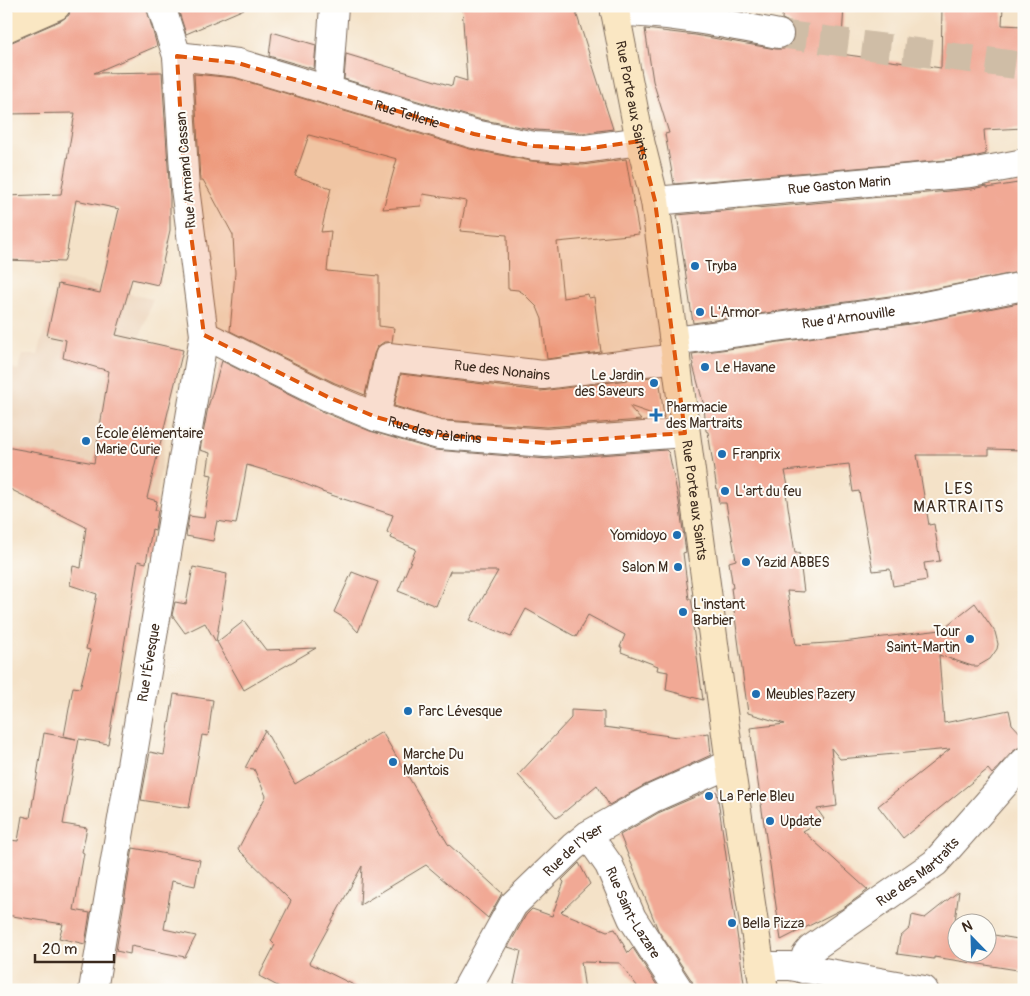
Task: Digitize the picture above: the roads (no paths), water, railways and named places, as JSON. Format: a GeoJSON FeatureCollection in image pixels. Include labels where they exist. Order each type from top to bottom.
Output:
{"type":"FeatureCollection","features":[{"type":"Feature","properties":{"kind":"main road"},"geometry":{"type":"LineString","coordinates":[[6,28],[56,6]]}},
{"type":"Feature","properties":{"kind":"main road","name":"Rue Porte aux Saints"},"geometry":{"type":"LineString","coordinates":[[614,9],[640,141],[655,201],[730,764],[762,978]]}},
{"type":"Feature","properties":{"kind":"street","name":"Rue Armand Cassan"},"geometry":{"type":"LineString","coordinates":[[161,6],[177,56],[186,188],[204,335]]}},
{"type":"Feature","properties":{"kind":"street"},"geometry":{"type":"LineString","coordinates":[[328,90],[334,6]]}},
{"type":"Feature","properties":{"kind":"street"},"geometry":{"type":"LineString","coordinates":[[614,9],[696,19],[779,34]]}},
{"type":"Feature","properties":{"kind":"street","name":"Rue Tellerie"},"geometry":{"type":"LineString","coordinates":[[177,56],[238,63],[474,134],[534,146],[584,149],[640,141]]}},
{"type":"Feature","properties":{"kind":"street","name":"Rue Gaston Marin"},"geometry":{"type":"LineString","coordinates":[[655,201],[971,173],[1024,164]]}},
{"type":"Feature","properties":{"kind":"street","name":"Rue d'Arnouville"},"geometry":{"type":"LineString","coordinates":[[675,350],[916,308],[1024,286]]}},
{"type":"Feature","properties":{"kind":"street","name":"Rue des Pèlerins"},"geometry":{"type":"LineString","coordinates":[[204,335],[328,397],[376,417],[439,435],[546,443],[685,433]]}},
{"type":"Feature","properties":{"kind":"street","name":"Rue l'Évesque"},"geometry":{"type":"LineString","coordinates":[[93,990],[204,335]]}},
{"type":"Feature","properties":{"kind":"street","name":"Rue des Nonains"},"geometry":{"type":"LineString","coordinates":[[376,417],[389,357],[543,375],[675,350]]}},
{"type":"Feature","properties":{"kind":"street","name":"Rue des Martraits"},"geometry":{"type":"LineString","coordinates":[[803,969],[806,954],[811,949],[935,863],[1024,762]]}},
{"type":"Feature","properties":{"kind":"street","name":"Rue de l'Yser"},"geometry":{"type":"LineString","coordinates":[[466,990],[514,904],[588,834],[651,799],[730,764]]}},
{"type":"Feature","properties":{"kind":"street","name":"Rue Saint-Lazare"},"geometry":{"type":"LineString","coordinates":[[588,834],[609,865],[632,918],[679,990]]}},
{"type":"Feature","properties":{"kind":"street"},"geometry":{"type":"LineString","coordinates":[[762,978],[780,966],[924,990]]}},
{"type":"Feature","properties":{"kind":"tunnel"},"geometry":{"type":"LineString","coordinates":[[779,34],[1024,66]]}},
{"type":"Feature","properties":{"kind":"place","name":"Tryba"},"geometry":{"type":"Point","coordinates":[695,266]}},
{"type":"Feature","properties":{"kind":"place","name":"L'Armor"},"geometry":{"type":"Point","coordinates":[700,312]}},
{"type":"Feature","properties":{"kind":"place","name":"Le Havane"},"geometry":{"type":"Point","coordinates":[705,367]}},
{"type":"Feature","properties":{"kind":"place","name":"Le Jardin des Saveurs"},"geometry":{"type":"Point","coordinates":[654,383]}},
{"type":"Feature","properties":{"kind":"place","name":"Pharmacie des Martraits"},"geometry":{"type":"Point","coordinates":[656,415]}},
{"type":"Feature","properties":{"kind":"place","name":"École élémentaire Marie Curie"},"geometry":{"type":"Point","coordinates":[86,441]}},
{"type":"Feature","properties":{"kind":"place","name":"Franprix"},"geometry":{"type":"Point","coordinates":[722,454]}},
{"type":"Feature","properties":{"kind":"place","name":"L'art du feu"},"geometry":{"type":"Point","coordinates":[725,491]}},
{"type":"Feature","properties":{"kind":"place","name":"Yomidoyo"},"geometry":{"type":"Point","coordinates":[677,535]}},
{"type":"Feature","properties":{"kind":"place","name":"Yazid ABBES"},"geometry":{"type":"Point","coordinates":[746,562]}},
{"type":"Feature","properties":{"kind":"place","name":"Salon M"},"geometry":{"type":"Point","coordinates":[678,567]}},
{"type":"Feature","properties":{"kind":"place","name":"L'instant Barbier"},"geometry":{"type":"Point","coordinates":[683,612]}},
{"type":"Feature","properties":{"kind":"place","name":"Tour Saint-Martin"},"geometry":{"type":"Point","coordinates":[970,639]}},
{"type":"Feature","properties":{"kind":"place","name":"Meubles Pazery"},"geometry":{"type":"Point","coordinates":[756,694]}},
{"type":"Feature","properties":{"kind":"place","name":"Parc Lévesque"},"geometry":{"type":"Point","coordinates":[408,711]}},
{"type":"Feature","properties":{"kind":"place","name":"Marche Du Mantois"},"geometry":{"type":"Point","coordinates":[393,762]}},
{"type":"Feature","properties":{"kind":"place","name":"La Perle Bleu"},"geometry":{"type":"Point","coordinates":[709,796]}},
{"type":"Feature","properties":{"kind":"place","name":"Update"},"geometry":{"type":"Point","coordinates":[770,821]}},
{"type":"Feature","properties":{"kind":"place","name":"Bella Pizza"},"geometry":{"type":"Point","coordinates":[732,923]}},
{"type":"Feature","properties":{"kind":"district","name":"LES MARTRAITS"},"geometry":{"type":"Point","coordinates":[959,498]}}]}
